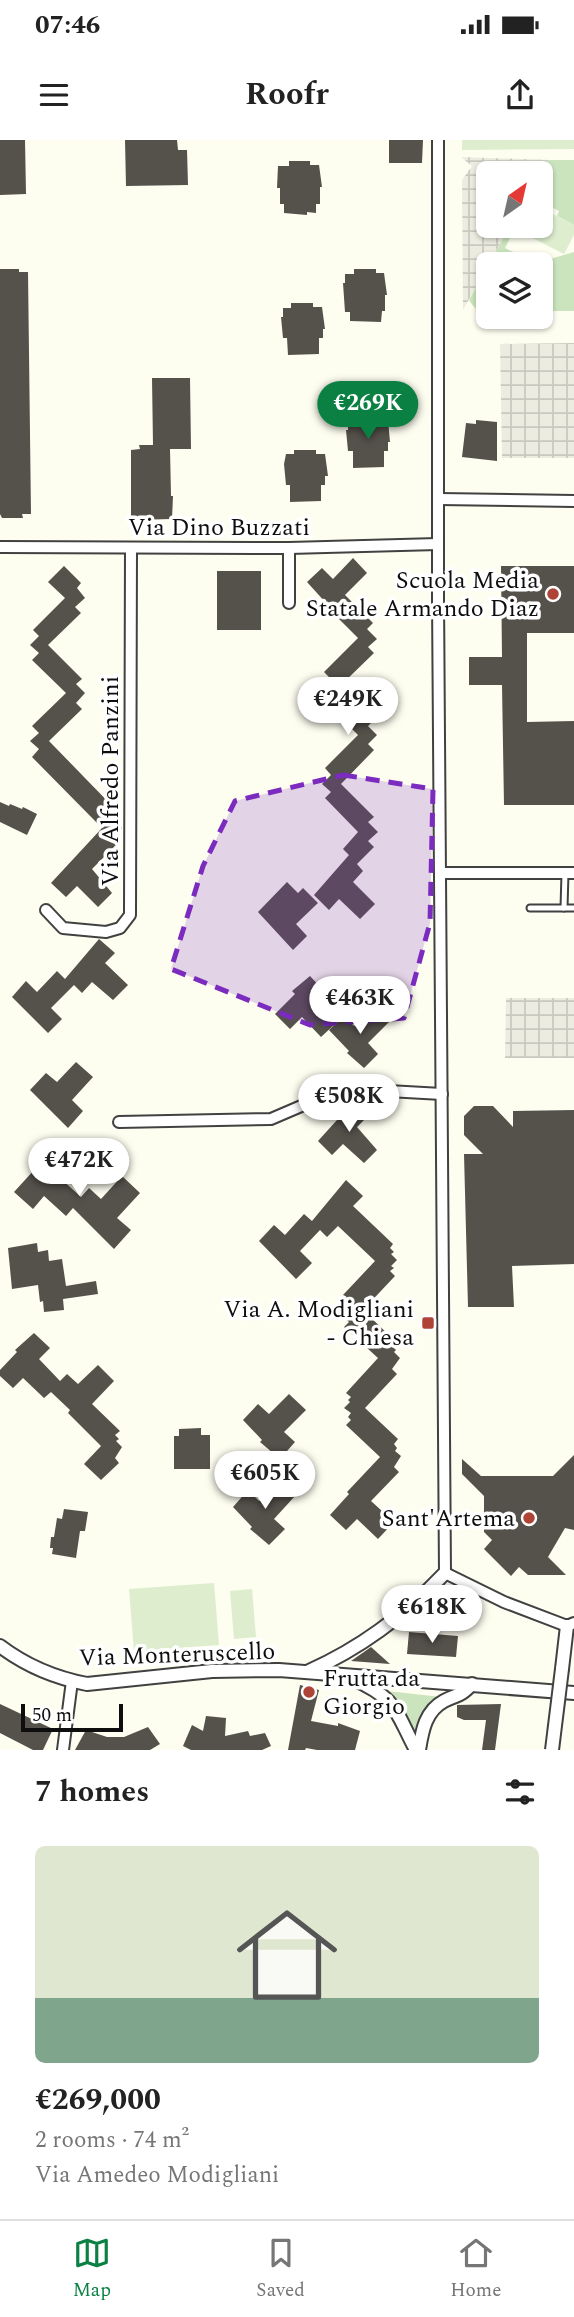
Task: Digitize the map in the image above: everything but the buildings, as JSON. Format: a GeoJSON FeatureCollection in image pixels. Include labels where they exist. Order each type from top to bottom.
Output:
{"type":"FeatureCollection","features":[{"type":"Feature","properties":{"kind":"street"},"geometry":{"type":"LineString","coordinates":[[309,1671],[331,1662],[394,1621],[445,1573],[438,140]]}},
{"type":"Feature","properties":{"kind":"street"},"geometry":{"type":"LineString","coordinates":[[439,499],[574,501]]}},
{"type":"Feature","properties":{"kind":"street","name":"Via Dino Buzzati"},"geometry":{"type":"LineString","coordinates":[[0,547],[289,548],[438,544]]}},
{"type":"Feature","properties":{"kind":"street","name":"Via Alfredo Panzini"},"geometry":{"type":"LineString","coordinates":[[46,911],[63,928],[106,932],[120,928],[130,915],[131,548]]}},
{"type":"Feature","properties":{"kind":"street"},"geometry":{"type":"LineString","coordinates":[[289,548],[289,603]]}},
{"type":"Feature","properties":{"kind":"street"},"geometry":{"type":"LineString","coordinates":[[440,873],[569,873]]}},
{"type":"Feature","properties":{"kind":"street"},"geometry":{"type":"LineString","coordinates":[[118,1122],[271,1119],[327,1096],[352,1089],[442,1094]]}},
{"type":"Feature","properties":{"kind":"street"},"geometry":{"type":"LineString","coordinates":[[445,1573],[504,1602],[570,1625],[552,1750]]}},
{"type":"Feature","properties":{"kind":"street","name":"Via Monteruscello"},"geometry":{"type":"LineString","coordinates":[[0,1646],[20,1661],[87,1684],[212,1671],[309,1671],[574,1693]]}},
{"type":"Feature","properties":{"kind":"street"},"geometry":{"type":"LineString","coordinates":[[343,1675],[370,1686],[384,1696],[401,1718],[417,1750]]}},
{"type":"Feature","properties":{"kind":"street"},"geometry":{"type":"LineString","coordinates":[[63,1750],[72,1681]]}},
{"type":"Feature","properties":{"kind":"street"},"geometry":{"type":"LineString","coordinates":[[417,1750],[430,1713],[443,1702],[460,1697],[472,1684]]}},
{"type":"Feature","properties":{"kind":"lane"},"geometry":{"type":"LineString","coordinates":[[564,908],[569,873]]}},
{"type":"Feature","properties":{"kind":"lane"},"geometry":{"type":"LineString","coordinates":[[530,908],[574,908]]}},
{"type":"Feature","properties":{"kind":"highlighted area"},"geometry":{"type":"Polygon","coordinates":[[[343,775],[433,789],[430,923],[404,1018],[310,1025],[171,969],[203,866],[235,801],[343,775]]]}},
{"type":"Feature","properties":{"kind":"green space"},"geometry":{"type":"Polygon","coordinates":[[[462,140],[574,140],[574,149],[462,150],[462,140]]]}},
{"type":"Feature","properties":{"kind":"green space"},"geometry":{"type":"Polygon","coordinates":[[[574,160],[574,225],[557,216],[559,211],[553,208],[553,161],[547,161],[574,160]]]}},
{"type":"Feature","properties":{"kind":"green space"},"geometry":{"type":"Polygon","coordinates":[[[553,214],[574,225],[574,235],[564,254],[533,238],[553,238],[553,214]]]}},
{"type":"Feature","properties":{"kind":"green space"},"geometry":{"type":"Polygon","coordinates":[[[503,238],[510,238],[505,248],[513,252],[496,252],[503,238]]]}},
{"type":"Feature","properties":{"kind":"green space"},"geometry":{"type":"Polygon","coordinates":[[[574,252],[574,311],[553,311],[553,258],[574,252]]]}},
{"type":"Feature","properties":{"kind":"green space"},"geometry":{"type":"Polygon","coordinates":[[[476,287],[476,308],[469,300],[476,287]]]}},
{"type":"Feature","properties":{"kind":"green space"},"geometry":{"type":"Polygon","coordinates":[[[214,1583],[219,1645],[134,1651],[129,1589],[214,1583]]]}},
{"type":"Feature","properties":{"kind":"green space"},"geometry":{"type":"Polygon","coordinates":[[[252,1589],[256,1637],[234,1639],[230,1591],[252,1589]]]}},
{"type":"Feature","properties":{"kind":"green space"},"geometry":{"type":"Polygon","coordinates":[[[387,1691],[441,1697],[424,1710],[416,1735],[403,1709],[387,1691]]]}},
{"type":"Feature","properties":{"kind":"shaded area"},"geometry":{"type":"Polygon","coordinates":[[[461,157],[548,160],[476,161],[476,238],[503,238],[495,252],[476,252],[476,287],[463,310],[462,180],[472,166],[461,157]]]}},
{"type":"Feature","properties":{"kind":"shaded area"},"geometry":{"type":"Polygon","coordinates":[[[574,343],[574,458],[502,458],[500,344],[574,343]]]}},
{"type":"Feature","properties":{"kind":"shaded area"},"geometry":{"type":"Polygon","coordinates":[[[506,998],[574,998],[574,1058],[505,1058],[506,998]]]}},
{"type":"Feature","properties":{"kind":"place","name":"Scuola Media Statale Armando Diaz"},"geometry":{"type":"Point","coordinates":[553,594]}},
{"type":"Feature","properties":{"kind":"place","name":"Via A. Modigliani - Chiesa"},"geometry":{"type":"Point","coordinates":[428,1323]}},
{"type":"Feature","properties":{"kind":"place","name":"Sant'Artema"},"geometry":{"type":"Point","coordinates":[529,1518]}},
{"type":"Feature","properties":{"kind":"place","name":"Frutta da Giorgio"},"geometry":{"type":"Point","coordinates":[309,1692]}}]}
